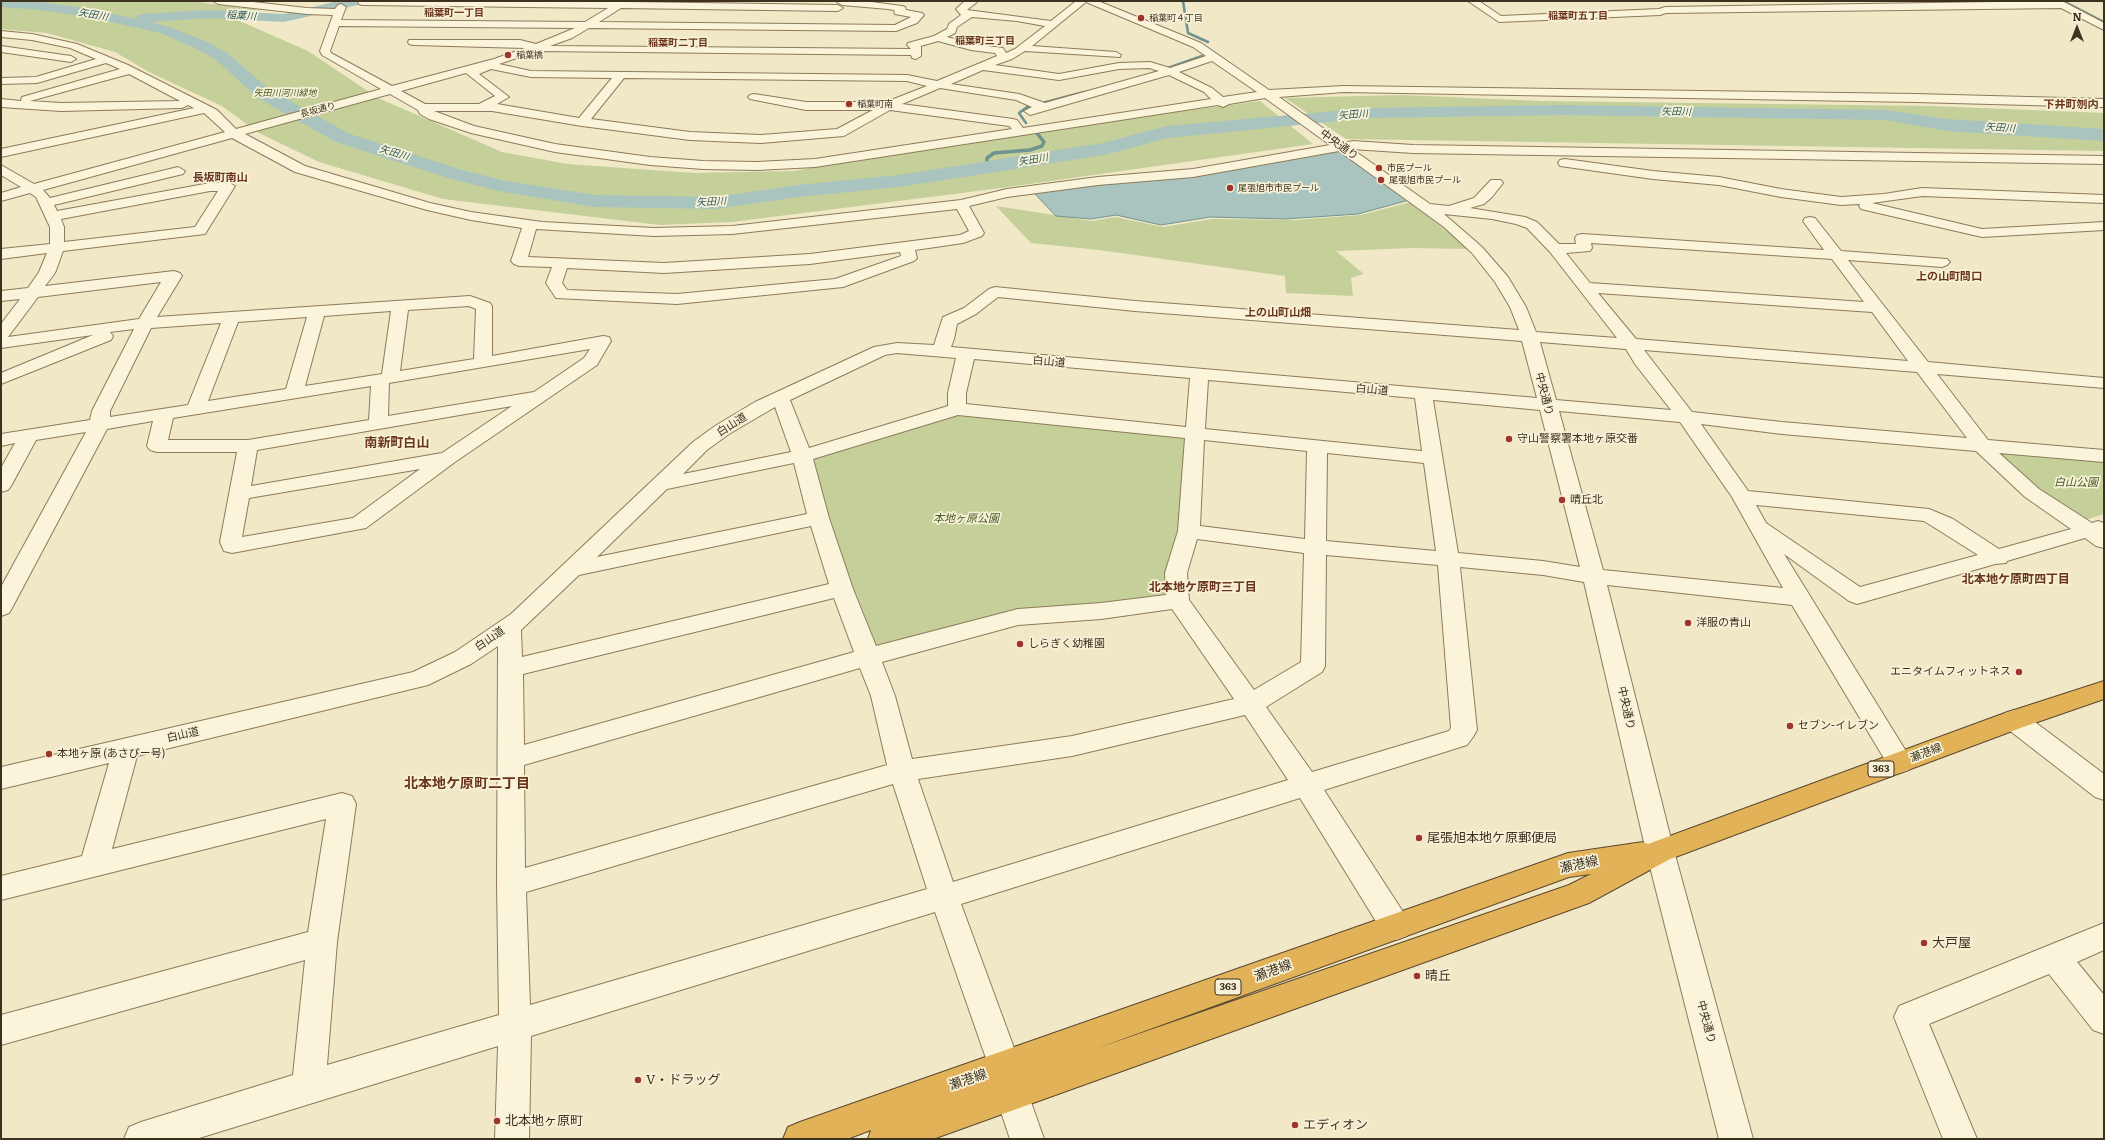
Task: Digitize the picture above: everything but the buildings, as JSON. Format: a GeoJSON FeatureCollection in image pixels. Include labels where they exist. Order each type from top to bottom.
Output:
{"type":"FeatureCollection","features":[{"type":"Feature","properties":{"kind":"highway","name":"瀬港線"},"geometry":{"type":"LineString","coordinates":[[800,1139],[1008,1081],[1579,894],[1660,851],[2014,720],[2104,690]]}},
{"type":"Feature","properties":{"kind":"highway","name":"瀬港線"},"geometry":{"type":"LineString","coordinates":[[885,1139],[1008,1081],[1396,927],[1568,865],[1660,851]]}},
{"type":"Feature","properties":{"kind":"street"},"geometry":{"type":"LineString","coordinates":[[218,1],[320,12],[348,5],[623,3],[841,4],[900,8],[902,9],[898,12],[919,15],[914,20],[896,28],[335,23]]}},
{"type":"Feature","properties":{"kind":"street"},"geometry":{"type":"LineString","coordinates":[[970,1],[972,2],[961,10],[969,14],[1017,18],[1054,24]]}},
{"type":"Feature","properties":{"kind":"street"},"geometry":{"type":"LineString","coordinates":[[422,108],[482,107],[690,136],[783,138],[834,134],[840,133],[888,106],[1008,57],[1023,48],[1082,1]]}},
{"type":"Feature","properties":{"kind":"street","name":"中央通り"},"geometry":{"type":"LineString","coordinates":[[1090,1],[1174,34],[1197,45],[1270,96],[1449,224],[1477,250],[1502,280],[1518,307],[1530,338],[1546,405],[1607,628],[1660,851],[1736,1139]]}},
{"type":"Feature","properties":{"kind":"street"},"geometry":{"type":"LineString","coordinates":[[1473,1],[1499,19],[1660,12],[1665,10],[1738,10],[2059,3],[2104,27]]}},
{"type":"Feature","properties":{"kind":"street"},"geometry":{"type":"LineString","coordinates":[[1724,1],[1738,10]]}},
{"type":"Feature","properties":{"kind":"street","name":"長坂通り"},"geometry":{"type":"LineString","coordinates":[[1,196],[30,188],[160,141],[233,133],[247,130],[464,69],[487,66],[568,36],[623,3]]}},
{"type":"Feature","properties":{"kind":"street"},"geometry":{"type":"LineString","coordinates":[[786,102],[826,28],[841,4]]}},
{"type":"Feature","properties":{"kind":"street"},"geometry":{"type":"LineString","coordinates":[[348,5],[335,23],[325,51],[327,55],[387,91],[422,108],[424,111],[433,116],[471,129],[538,144],[598,155],[703,165],[757,166],[834,160],[1021,131],[1270,96],[1349,89],[1915,98],[2104,103]]}},
{"type":"Feature","properties":{"kind":"street"},"geometry":{"type":"LineString","coordinates":[[907,78],[913,67],[917,52],[917,48],[912,46],[938,38],[951,31],[953,26],[969,14]]}},
{"type":"Feature","properties":{"kind":"street"},"geometry":{"type":"LineString","coordinates":[[914,20],[929,22]]}},
{"type":"Feature","properties":{"kind":"street"},"geometry":{"type":"LineString","coordinates":[[390,24],[407,37],[440,54]]}},
{"type":"Feature","properties":{"kind":"street"},"geometry":{"type":"LineString","coordinates":[[940,24],[953,26]]}},
{"type":"Feature","properties":{"kind":"street"},"geometry":{"type":"LineString","coordinates":[[1,34],[32,37],[73,46],[130,70],[213,114],[233,133],[300,169],[427,206],[471,216],[530,225],[654,232],[732,230],[961,204],[1007,193],[1098,181],[1193,173],[1338,145],[1352,145],[1460,152],[1493,157],[1548,160],[1653,175],[1719,181],[1781,193],[1841,201],[1982,233],[2104,226]]}},
{"type":"Feature","properties":{"kind":"street"},"geometry":{"type":"LineString","coordinates":[[407,37],[520,43],[534,48],[917,52]]}},
{"type":"Feature","properties":{"kind":"street"},"geometry":{"type":"LineString","coordinates":[[938,38],[971,47],[999,50],[1002,55],[1008,57]]}},
{"type":"Feature","properties":{"kind":"street"},"geometry":{"type":"LineString","coordinates":[[1023,48],[1116,55]]}},
{"type":"Feature","properties":{"kind":"street"},"geometry":{"type":"LineString","coordinates":[[1,49],[64,59],[102,58]]}},
{"type":"Feature","properties":{"kind":"street"},"geometry":{"type":"LineString","coordinates":[[1042,128],[1029,116],[1028,113],[1039,105],[1144,80],[1168,70],[1213,57]]}},
{"type":"Feature","properties":{"kind":"street"},"geometry":{"type":"LineString","coordinates":[[1,80],[37,80],[102,58]]}},
{"type":"Feature","properties":{"kind":"street"},"geometry":{"type":"LineString","coordinates":[[39,66],[64,59]]}},
{"type":"Feature","properties":{"kind":"street"},"geometry":{"type":"LineString","coordinates":[[452,62],[464,69]]}},
{"type":"Feature","properties":{"kind":"street"},"geometry":{"type":"LineString","coordinates":[[983,67],[1059,76],[1119,66],[1150,65],[1168,70],[1208,90],[1223,103]]}},
{"type":"Feature","properties":{"kind":"street"},"geometry":{"type":"LineString","coordinates":[[482,107],[503,97],[471,73],[487,66],[531,74],[907,78],[940,85],[1019,97],[1039,105]]}},
{"type":"Feature","properties":{"kind":"street"},"geometry":{"type":"LineString","coordinates":[[5,103],[130,70]]}},
{"type":"Feature","properties":{"kind":"street"},"geometry":{"type":"LineString","coordinates":[[582,122],[621,75]]}},
{"type":"Feature","properties":{"kind":"street"},"geometry":{"type":"LineString","coordinates":[[754,97],[806,106],[888,106],[1013,123],[1021,131]]}},
{"type":"Feature","properties":{"kind":"street"},"geometry":{"type":"LineString","coordinates":[[5,103],[61,106],[200,107]]}},
{"type":"Feature","properties":{"kind":"street"},"geometry":{"type":"LineString","coordinates":[[1,153],[200,107]]}},
{"type":"Feature","properties":{"kind":"street"},"geometry":{"type":"LineString","coordinates":[[607,138],[628,128]]}},
{"type":"Feature","properties":{"kind":"street"},"geometry":{"type":"LineString","coordinates":[[834,134],[834,160]]}},
{"type":"Feature","properties":{"kind":"street"},"geometry":{"type":"LineString","coordinates":[[40,158],[160,141]]}},
{"type":"Feature","properties":{"kind":"street"},"geometry":{"type":"LineString","coordinates":[[538,144],[570,145],[592,141]]}},
{"type":"Feature","properties":{"kind":"street"},"geometry":{"type":"LineString","coordinates":[[1413,149],[2104,160]]}},
{"type":"Feature","properties":{"kind":"street"},"geometry":{"type":"LineString","coordinates":[[1,168],[16,163]]}},
{"type":"Feature","properties":{"kind":"street"},"geometry":{"type":"LineString","coordinates":[[1,168],[41,194],[57,227],[57,248],[47,273],[1,335]]}},
{"type":"Feature","properties":{"kind":"street"},"geometry":{"type":"LineString","coordinates":[[46,203],[178,171]]}},
{"type":"Feature","properties":{"kind":"street"},"geometry":{"type":"LineString","coordinates":[[1451,210],[1479,201],[1496,183]]}},
{"type":"Feature","properties":{"kind":"street"},"geometry":{"type":"LineString","coordinates":[[1,254],[200,231],[228,186],[210,187],[53,216]]}},
{"type":"Feature","properties":{"kind":"street"},"geometry":{"type":"LineString","coordinates":[[1841,201],[1884,198],[1922,192],[2104,199]]}},
{"type":"Feature","properties":{"kind":"street"},"geometry":{"type":"LineString","coordinates":[[530,225],[519,261],[664,268],[810,259],[963,239],[977,233],[961,204]]}},
{"type":"Feature","properties":{"kind":"street"},"geometry":{"type":"LineString","coordinates":[[1426,208],[1520,220],[1532,225],[1555,248],[1632,345],[1641,360],[1686,417],[1742,497],[1756,524],[1900,763]]}},
{"type":"Feature","properties":{"kind":"street"},"geometry":{"type":"LineString","coordinates":[[1810,221],[1878,308],[1981,445],[2032,493],[2099,533]]}},
{"type":"Feature","properties":{"kind":"street"},"geometry":{"type":"LineString","coordinates":[[1555,248],[1585,248],[1582,238],[1942,262]]}},
{"type":"Feature","properties":{"kind":"street"},"geometry":{"type":"LineString","coordinates":[[561,264],[554,283],[562,295],[677,299],[837,284],[909,258],[907,246]]}},
{"type":"Feature","properties":{"kind":"street"},"geometry":{"type":"LineString","coordinates":[[1,296],[174,276],[140,324],[101,411],[99,426],[1,608]]}},
{"type":"Feature","properties":{"kind":"street"},"geometry":{"type":"LineString","coordinates":[[1585,287],[1878,308]]}},
{"type":"Feature","properties":{"kind":"street"},"geometry":{"type":"LineString","coordinates":[[940,351],[946,339],[949,321],[970,311],[995,292],[1134,306],[1530,338],[1923,367],[2104,383]]}},
{"type":"Feature","properties":{"kind":"street"},"geometry":{"type":"LineString","coordinates":[[1,343],[140,324],[470,301],[484,306],[483,363]]}},
{"type":"Feature","properties":{"kind":"street"},"geometry":{"type":"LineString","coordinates":[[378,424],[385,379],[400,306]]}},
{"type":"Feature","properties":{"kind":"street"},"geometry":{"type":"LineString","coordinates":[[294,394],[317,312]]}},
{"type":"Feature","properties":{"kind":"street"},"geometry":{"type":"LineString","coordinates":[[195,410],[232,317]]}},
{"type":"Feature","properties":{"kind":"street"},"geometry":{"type":"LineString","coordinates":[[1,379],[140,324]]}},
{"type":"Feature","properties":{"kind":"street"},"geometry":{"type":"LineString","coordinates":[[1,440],[99,426],[483,363],[603,341],[591,361],[448,458],[359,523],[232,546],[231,542],[248,446]]}},
{"type":"Feature","properties":{"kind":"street","name":"白山道"},"geometry":{"type":"LineString","coordinates":[[1,778],[419,679],[463,658],[519,620],[700,446],[722,430],[780,397],[880,351],[897,348],[1686,417],[1782,428],[2104,456]]}},
{"type":"Feature","properties":{"kind":"street"},"geometry":{"type":"LineString","coordinates":[[957,409],[957,393],[966,354]]}},
{"type":"Feature","properties":{"kind":"street"},"geometry":{"type":"LineString","coordinates":[[1199,375],[1190,531],[1176,573],[1178,601],[1307,786],[1396,927]]}},
{"type":"Feature","properties":{"kind":"street"},"geometry":{"type":"LineString","coordinates":[[141,1139],[308,1086],[944,897],[1307,786],[1458,738],[1464,730],[1448,560],[1423,394]]}},
{"type":"Feature","properties":{"kind":"street"},"geometry":{"type":"LineString","coordinates":[[164,415],[157,446],[248,446],[541,395]]}},
{"type":"Feature","properties":{"kind":"street"},"geometry":{"type":"LineString","coordinates":[[780,397],[802,456],[819,518],[842,588],[883,696],[902,771],[1008,1081],[1026,1139]]}},
{"type":"Feature","properties":{"kind":"street"},"geometry":{"type":"LineString","coordinates":[[661,484],[802,456],[957,409],[1432,458]]}},
{"type":"Feature","properties":{"kind":"street"},"geometry":{"type":"LineString","coordinates":[[1,486],[29,436]]}},
{"type":"Feature","properties":{"kind":"street"},"geometry":{"type":"LineString","coordinates":[[511,884],[902,771],[1072,746],[1251,704],[1313,666],[1317,446]]}},
{"type":"Feature","properties":{"kind":"street"},"geometry":{"type":"LineString","coordinates":[[239,494],[448,458]]}},
{"type":"Feature","properties":{"kind":"street"},"geometry":{"type":"LineString","coordinates":[[1742,497],[1929,515],[1946,524],[1998,558]]}},
{"type":"Feature","properties":{"kind":"street"},"geometry":{"type":"LineString","coordinates":[[570,570],[819,518]]}},
{"type":"Feature","properties":{"kind":"street"},"geometry":{"type":"LineString","coordinates":[[1756,524],[1857,596],[1998,558],[2099,533]]}},
{"type":"Feature","properties":{"kind":"street"},"geometry":{"type":"LineString","coordinates":[[1190,531],[1314,547],[1543,568],[1592,576],[1801,598]]}},
{"type":"Feature","properties":{"kind":"street"},"geometry":{"type":"LineString","coordinates":[[511,668],[842,588]]}},
{"type":"Feature","properties":{"kind":"street"},"geometry":{"type":"LineString","coordinates":[[511,759],[867,657],[1018,617],[1101,611],[1178,601]]}},
{"type":"Feature","properties":{"kind":"street"},"geometry":{"type":"LineString","coordinates":[[509,627],[511,668],[511,884],[515,1024],[512,1139]]}},
{"type":"Feature","properties":{"kind":"street"},"geometry":{"type":"LineString","coordinates":[[2014,720],[2104,789]]}},
{"type":"Feature","properties":{"kind":"street"},"geometry":{"type":"LineString","coordinates":[[93,866],[126,748]]}},
{"type":"Feature","properties":{"kind":"street"},"geometry":{"type":"LineString","coordinates":[[1,888],[342,804],[322,942],[308,1086]]}},
{"type":"Feature","properties":{"kind":"street"},"geometry":{"type":"LineString","coordinates":[[1960,1139],[1910,1017],[2104,936]]}},
{"type":"Feature","properties":{"kind":"street"},"geometry":{"type":"LineString","coordinates":[[1,1030],[322,942]]}},
{"type":"Feature","properties":{"kind":"street"},"geometry":{"type":"LineString","coordinates":[[2054,957],[2104,1019]]}},
{"type":"Feature","properties":{"kind":"green space","name":"矢田川河川緑地"},"geometry":{"type":"Polygon","coordinates":[[[1,1],[189,1],[260,10],[235,19],[308,51],[378,98],[502,152],[567,164],[694,173],[793,171],[1010,134],[1260,101],[1313,144],[1001,188],[732,222],[660,225],[443,199],[319,162],[259,133],[222,106],[151,73],[115,52],[47,33],[1,29],[1,1]]]}},
{"type":"Feature","properties":{"kind":"green space"},"geometry":{"type":"Polygon","coordinates":[[[1401,95],[1541,101],[1931,106],[2104,113],[2104,151],[1346,139],[1285,98],[1401,95]]]}},
{"type":"Feature","properties":{"kind":"green space"},"geometry":{"type":"Polygon","coordinates":[[[1411,202],[1469,249],[1412,248],[1336,251],[1364,274],[1351,278],[1353,296],[1286,293],[1285,276],[1099,250],[1031,243],[996,206],[1092,221],[1115,217],[1163,227],[1212,219],[1295,220],[1361,215],[1411,202]]]}},
{"type":"Feature","properties":{"kind":"green space","name":"本地ヶ原公園"},"geometry":{"type":"Polygon","coordinates":[[[957,409],[1196,433],[1178,601],[1018,617],[867,657],[802,456],[957,409]]]}},
{"type":"Feature","properties":{"kind":"green space","name":"白山公園"},"geometry":{"type":"Polygon","coordinates":[[[1989,449],[2104,459],[2104,514],[2085,520],[2039,492],[1989,449]]]}},
{"type":"Feature","properties":{"kind":"water","name":"尾張旭市市民プール"},"geometry":{"type":"Polygon","coordinates":[[[1338,151],[1409,200],[1358,214],[1285,219],[1210,217],[1161,225],[1116,215],[1091,219],[1056,216],[1034,193],[1102,184],[1186,177],[1338,151]]]}},
{"type":"Feature","properties":{"kind":"waterway","name":"稲葉川"},"geometry":{"type":"LineString","coordinates":[[143,18],[208,14],[284,18],[357,1]]}},
{"type":"Feature","properties":{"kind":"waterway"},"geometry":{"type":"LineString","coordinates":[[1183,1],[1188,33],[1208,42]]}},
{"type":"Feature","properties":{"kind":"waterway"},"geometry":{"type":"LineString","coordinates":[[2063,1],[2104,22]]}},
{"type":"Feature","properties":{"kind":"waterway","name":"矢田川"},"geometry":{"type":"LineString","coordinates":[[1,3],[42,6],[94,14],[165,30],[201,45],[221,56],[264,94],[343,138],[455,174],[505,187],[595,201],[716,203],[798,191],[899,181],[1104,149],[1167,132],[1369,113],[1563,110],[1886,115],[1947,125],[2104,135]]}},
{"type":"Feature","properties":{"kind":"waterway"},"geometry":{"type":"LineString","coordinates":[[1148,75],[1202,56]]}},
{"type":"Feature","properties":{"kind":"waterway"},"geometry":{"type":"LineString","coordinates":[[1026,123],[1019,113],[1027,107],[1084,92]]}},
{"type":"Feature","properties":{"kind":"waterway"},"geometry":{"type":"LineString","coordinates":[[987,167],[987,158],[994,153],[1030,150],[1042,146],[1044,142],[1036,132]]}},
{"type":"Feature","properties":{"kind":"place","name":"稲葉町４丁目"},"geometry":{"type":"Point","coordinates":[1141,18]}},
{"type":"Feature","properties":{"kind":"place","name":"稲葉橋"},"geometry":{"type":"Point","coordinates":[508,55]}},
{"type":"Feature","properties":{"kind":"place","name":"稲葉町南"},"geometry":{"type":"Point","coordinates":[849,104]}},
{"type":"Feature","properties":{"kind":"place","name":"市民プール"},"geometry":{"type":"Point","coordinates":[1379,168]}},
{"type":"Feature","properties":{"kind":"place","name":"尾張旭市民プール"},"geometry":{"type":"Point","coordinates":[1381,180]}},
{"type":"Feature","properties":{"kind":"place","name":"尾張旭市市民プール"},"geometry":{"type":"Point","coordinates":[1230,188]}},
{"type":"Feature","properties":{"kind":"place","name":"守山警察署本地ヶ原交番"},"geometry":{"type":"Point","coordinates":[1509,439]}},
{"type":"Feature","properties":{"kind":"place","name":"晴丘北"},"geometry":{"type":"Point","coordinates":[1562,500]}},
{"type":"Feature","properties":{"kind":"place","name":"洋服の青山"},"geometry":{"type":"Point","coordinates":[1688,623]}},
{"type":"Feature","properties":{"kind":"place","name":"しらぎく幼稚園"},"geometry":{"type":"Point","coordinates":[1020,644]}},
{"type":"Feature","properties":{"kind":"place","name":"エニタイムフィットネス"},"geometry":{"type":"Point","coordinates":[2019,672]}},
{"type":"Feature","properties":{"kind":"place","name":"セブン-イレブン"},"geometry":{"type":"Point","coordinates":[1790,726]}},
{"type":"Feature","properties":{"kind":"place","name":"本地ヶ原 (あさぴー号)"},"geometry":{"type":"Point","coordinates":[49,754]}},
{"type":"Feature","properties":{"kind":"place","name":"尾張旭本地ケ原郵便局"},"geometry":{"type":"Point","coordinates":[1419,838]}},
{"type":"Feature","properties":{"kind":"place","name":"大戸屋"},"geometry":{"type":"Point","coordinates":[1924,943]}},
{"type":"Feature","properties":{"kind":"place","name":"晴丘"},"geometry":{"type":"Point","coordinates":[1417,976]}},
{"type":"Feature","properties":{"kind":"place","name":"V・ドラッグ"},"geometry":{"type":"Point","coordinates":[638,1080]}},
{"type":"Feature","properties":{"kind":"place","name":"北本地ヶ原町"},"geometry":{"type":"Point","coordinates":[497,1121]}},
{"type":"Feature","properties":{"kind":"place","name":"エディオン"},"geometry":{"type":"Point","coordinates":[1295,1125]}},
{"type":"Feature","properties":{"kind":"district","name":"稲葉町一丁目"},"geometry":{"type":"Point","coordinates":[454,13]}},
{"type":"Feature","properties":{"kind":"district","name":"稲葉町五丁目"},"geometry":{"type":"Point","coordinates":[1578,16]}},
{"type":"Feature","properties":{"kind":"district","name":"稲葉町三丁目"},"geometry":{"type":"Point","coordinates":[985,41]}},
{"type":"Feature","properties":{"kind":"district","name":"稲葉町二丁目"},"geometry":{"type":"Point","coordinates":[678,43]}},
{"type":"Feature","properties":{"kind":"district","name":"下井町刎内"},"geometry":{"type":"Point","coordinates":[2071,105]}},
{"type":"Feature","properties":{"kind":"district","name":"長坂町南山"},"geometry":{"type":"Point","coordinates":[220,178]}},
{"type":"Feature","properties":{"kind":"district","name":"上の山町間口"},"geometry":{"type":"Point","coordinates":[1949,277]}},
{"type":"Feature","properties":{"kind":"district","name":"上の山町山畑"},"geometry":{"type":"Point","coordinates":[1278,313]}},
{"type":"Feature","properties":{"kind":"district","name":"南新町白山"},"geometry":{"type":"Point","coordinates":[397,443]}},
{"type":"Feature","properties":{"kind":"district","name":"北本地ケ原町四丁目"},"geometry":{"type":"Point","coordinates":[2016,579]}},
{"type":"Feature","properties":{"kind":"district","name":"北本地ケ原町三丁目"},"geometry":{"type":"Point","coordinates":[1203,587]}},
{"type":"Feature","properties":{"kind":"district","name":"北本地ケ原町二丁目"},"geometry":{"type":"Point","coordinates":[467,784]}}]}
